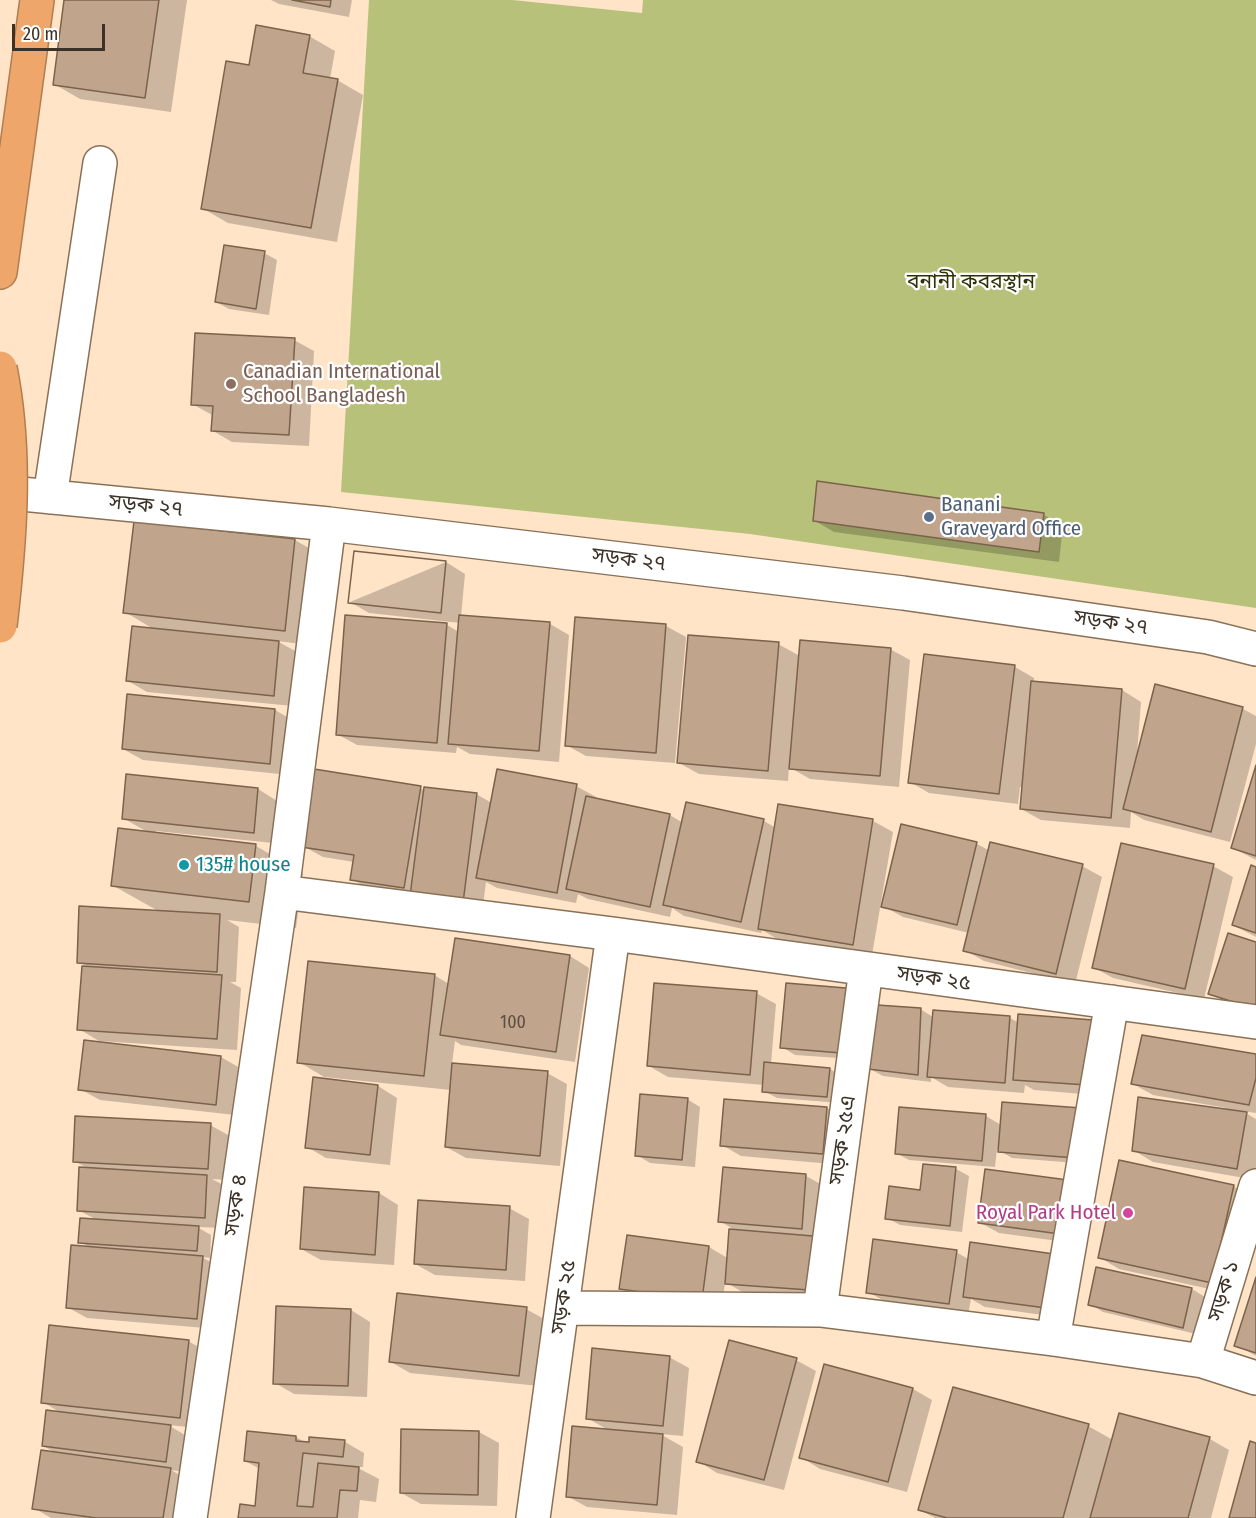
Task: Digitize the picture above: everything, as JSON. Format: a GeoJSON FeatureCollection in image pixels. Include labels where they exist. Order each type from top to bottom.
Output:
{"type":"FeatureCollection","features":[{"type":"Feature","properties":{"kind":"highway"},"geometry":{"type":"LineString","coordinates":[[0,272],[37,0]]}},
{"type":"Feature","properties":{"kind":"highway"},"geometry":{"type":"LineString","coordinates":[[0,368],[10,438],[10,507],[0,626]]}},
{"type":"Feature","properties":{"kind":"street"},"geometry":{"type":"LineString","coordinates":[[50,497],[100,163]]}},
{"type":"Feature","properties":{"kind":"street","name":"সড়ক ২৭"},"geometry":{"type":"LineString","coordinates":[[0,492],[329,524],[903,593],[1208,638],[1256,649]]}},
{"type":"Feature","properties":{"kind":"street","name":"সড়ক ৪"},"geometry":{"type":"LineString","coordinates":[[190,1518],[282,892],[329,524]]}},
{"type":"Feature","properties":{"kind":"street","name":"সড়ক ২৫"},"geometry":{"type":"LineString","coordinates":[[282,892],[613,933],[1256,1022]]}},
{"type":"Feature","properties":{"kind":"street","name":"সড়ক ২৫"},"geometry":{"type":"LineString","coordinates":[[533,1518],[613,933]]}},
{"type":"Feature","properties":{"kind":"street","name":"সড়ক ২৫এ"},"geometry":{"type":"LineString","coordinates":[[820,1310],[866,969]]}},
{"type":"Feature","properties":{"kind":"street"},"geometry":{"type":"LineString","coordinates":[[1053,1339],[1112,1002]]}},
{"type":"Feature","properties":{"kind":"street","name":"সড়ক ১"},"geometry":{"type":"LineString","coordinates":[[1203,1361],[1256,1186]]}},
{"type":"Feature","properties":{"kind":"street"},"geometry":{"type":"LineString","coordinates":[[563,1308],[820,1310],[1053,1339],[1203,1361],[1256,1378]]}},
{"type":"Feature","properties":{"kind":"green space","name":"বনানী কবরস্থান"},"geometry":{"type":"Polygon","coordinates":[[[369,0],[512,0],[642,13],[643,0],[1256,0],[1256,608],[750,534],[341,492],[369,0]]]}},
{"type":"Feature","properties":{"kind":"building"},"geometry":{"type":"Polygon","coordinates":[[[64,0],[159,0],[145,98],[53,85],[64,0]]]}},
{"type":"Feature","properties":{"kind":"building"},"geometry":{"type":"Polygon","coordinates":[[[292,0],[331,0],[330,7],[292,0]]]}},
{"type":"Feature","properties":{"kind":"building"},"geometry":{"type":"Polygon","coordinates":[[[256,25],[310,35],[303,73],[338,79],[311,228],[201,209],[226,61],[249,65],[256,25]]]}},
{"type":"Feature","properties":{"kind":"building"},"geometry":{"type":"Polygon","coordinates":[[[224,245],[265,251],[256,309],[215,302],[224,245]]]}},
{"type":"Feature","properties":{"kind":"building"},"geometry":{"type":"Polygon","coordinates":[[[195,333],[295,338],[289,435],[211,431],[213,406],[191,405],[195,333]]]}},
{"type":"Feature","properties":{"kind":"building","name":"Banani Graveyard Office"},"geometry":{"type":"Polygon","coordinates":[[[817,481],[1044,513],[1039,552],[813,521],[817,481]]]}},
{"type":"Feature","properties":{"kind":"building"},"geometry":{"type":"Polygon","coordinates":[[[134,521],[295,539],[285,631],[123,613],[134,521]]]}},
{"type":"Feature","properties":{"kind":"building"},"geometry":{"type":"Polygon","coordinates":[[[354,551],[446,561],[441,613],[348,603],[354,551]]]}},
{"type":"Feature","properties":{"kind":"building"},"geometry":{"type":"Polygon","coordinates":[[[354,551],[446,561],[441,613],[348,603],[354,551]]]}},
{"type":"Feature","properties":{"kind":"building"},"geometry":{"type":"Polygon","coordinates":[[[345,615],[447,623],[437,743],[336,735],[345,615]]]}},
{"type":"Feature","properties":{"kind":"building"},"geometry":{"type":"Polygon","coordinates":[[[459,615],[550,622],[539,751],[448,744],[459,615]]]}},
{"type":"Feature","properties":{"kind":"building"},"geometry":{"type":"Polygon","coordinates":[[[575,617],[666,624],[656,753],[565,746],[575,617]]]}},
{"type":"Feature","properties":{"kind":"building"},"geometry":{"type":"Polygon","coordinates":[[[132,626],[279,641],[274,696],[126,681],[132,626]]]}},
{"type":"Feature","properties":{"kind":"building"},"geometry":{"type":"Polygon","coordinates":[[[688,635],[779,642],[768,771],[677,763],[688,635]]]}},
{"type":"Feature","properties":{"kind":"building"},"geometry":{"type":"Polygon","coordinates":[[[800,640],[891,648],[880,776],[789,769],[800,640]]]}},
{"type":"Feature","properties":{"kind":"building"},"geometry":{"type":"Polygon","coordinates":[[[924,654],[1015,665],[999,794],[908,783],[924,654]]]}},
{"type":"Feature","properties":{"kind":"building"},"geometry":{"type":"Polygon","coordinates":[[[1031,681],[1122,689],[1111,818],[1020,809],[1031,681]]]}},
{"type":"Feature","properties":{"kind":"building"},"geometry":{"type":"Polygon","coordinates":[[[1155,684],[1243,707],[1211,832],[1123,809],[1155,684]]]}},
{"type":"Feature","properties":{"kind":"building"},"geometry":{"type":"Polygon","coordinates":[[[127,694],[275,709],[270,764],[122,749],[127,694]]]}},
{"type":"Feature","properties":{"kind":"building"},"geometry":{"type":"Polygon","coordinates":[[[1256,765],[1256,856],[1231,848],[1256,765]]]}},
{"type":"Feature","properties":{"kind":"building"},"geometry":{"type":"Polygon","coordinates":[[[314,769],[421,786],[404,888],[350,880],[354,855],[301,847],[314,769]]]}},
{"type":"Feature","properties":{"kind":"building"},"geometry":{"type":"Polygon","coordinates":[[[497,769],[577,784],[557,893],[476,878],[497,769]]]}},
{"type":"Feature","properties":{"kind":"building"},"geometry":{"type":"Polygon","coordinates":[[[126,774],[258,788],[254,833],[122,819],[126,774]]]}},
{"type":"Feature","properties":{"kind":"building"},"geometry":{"type":"Polygon","coordinates":[[[424,787],[477,793],[463,903],[410,896],[424,787]]]}},
{"type":"Feature","properties":{"kind":"building"},"geometry":{"type":"Polygon","coordinates":[[[586,796],[670,814],[650,907],[566,889],[586,796]]]}},
{"type":"Feature","properties":{"kind":"building"},"geometry":{"type":"Polygon","coordinates":[[[686,802],[764,819],[741,922],[663,905],[686,802]]]}},
{"type":"Feature","properties":{"kind":"building"},"geometry":{"type":"Polygon","coordinates":[[[778,804],[873,819],[853,945],[758,929],[778,804]]]}},
{"type":"Feature","properties":{"kind":"building"},"geometry":{"type":"Polygon","coordinates":[[[901,824],[977,842],[957,925],[881,907],[901,824]]]}},
{"type":"Feature","properties":{"kind":"building","name":"135# house"},"geometry":{"type":"Polygon","coordinates":[[[118,828],[256,844],[249,902],[111,886],[118,828]]]}},
{"type":"Feature","properties":{"kind":"building"},"geometry":{"type":"Polygon","coordinates":[[[990,842],[1083,864],[1056,974],[963,951],[990,842]]]}},
{"type":"Feature","properties":{"kind":"building"},"geometry":{"type":"Polygon","coordinates":[[[1121,843],[1214,864],[1185,989],[1092,968],[1121,843]]]}},
{"type":"Feature","properties":{"kind":"building"},"geometry":{"type":"Polygon","coordinates":[[[1251,865],[1256,867],[1256,933],[1232,925],[1251,865]]]}},
{"type":"Feature","properties":{"kind":"building"},"geometry":{"type":"Polygon","coordinates":[[[79,906],[220,914],[217,972],[77,963],[79,906]]]}},
{"type":"Feature","properties":{"kind":"building"},"geometry":{"type":"Polygon","coordinates":[[[1228,933],[1256,942],[1256,1009],[1208,994],[1228,933]]]}},
{"type":"Feature","properties":{"kind":"building"},"geometry":{"type":"Polygon","coordinates":[[[455,938],[570,955],[556,1052],[440,1035],[455,938]]]}},
{"type":"Feature","properties":{"kind":"building"},"geometry":{"type":"Polygon","coordinates":[[[308,961],[435,974],[424,1076],[297,1063],[308,961]]]}},
{"type":"Feature","properties":{"kind":"building"},"geometry":{"type":"Polygon","coordinates":[[[82,966],[222,975],[217,1039],[77,1030],[82,966]]]}},
{"type":"Feature","properties":{"kind":"building"},"geometry":{"type":"Polygon","coordinates":[[[654,983],[757,991],[750,1075],[647,1066],[654,983]]]}},
{"type":"Feature","properties":{"kind":"building"},"geometry":{"type":"Polygon","coordinates":[[[786,983],[846,988],[841,1053],[780,1048],[786,983]]]}},
{"type":"Feature","properties":{"kind":"building"},"geometry":{"type":"Polygon","coordinates":[[[877,1005],[921,1008],[918,1075],[868,1069],[877,1005]]]}},
{"type":"Feature","properties":{"kind":"building"},"geometry":{"type":"Polygon","coordinates":[[[933,1010],[1010,1016],[1005,1083],[927,1077],[933,1010]]]}},
{"type":"Feature","properties":{"kind":"building"},"geometry":{"type":"Polygon","coordinates":[[[1018,1014],[1093,1020],[1087,1085],[1013,1080],[1018,1014]]]}},
{"type":"Feature","properties":{"kind":"building"},"geometry":{"type":"Polygon","coordinates":[[[1142,1035],[1256,1054],[1256,1078],[1249,1105],[1131,1084],[1142,1035]]]}},
{"type":"Feature","properties":{"kind":"building"},"geometry":{"type":"Polygon","coordinates":[[[84,1040],[221,1056],[216,1105],[78,1090],[84,1040]]]}},
{"type":"Feature","properties":{"kind":"building"},"geometry":{"type":"Polygon","coordinates":[[[764,1062],[830,1068],[827,1097],[762,1092],[764,1062]]]}},
{"type":"Feature","properties":{"kind":"building"},"geometry":{"type":"Polygon","coordinates":[[[452,1063],[548,1071],[540,1156],[445,1147],[452,1063]]]}},
{"type":"Feature","properties":{"kind":"building"},"geometry":{"type":"Polygon","coordinates":[[[313,1077],[378,1085],[370,1155],[305,1148],[313,1077]]]}},
{"type":"Feature","properties":{"kind":"building"},"geometry":{"type":"Polygon","coordinates":[[[640,1094],[688,1098],[682,1160],[635,1156],[640,1094]]]}},
{"type":"Feature","properties":{"kind":"building"},"geometry":{"type":"Polygon","coordinates":[[[1138,1097],[1247,1112],[1237,1169],[1132,1151],[1138,1097]]]}},
{"type":"Feature","properties":{"kind":"building"},"geometry":{"type":"Polygon","coordinates":[[[724,1099],[827,1107],[823,1154],[720,1146],[724,1099]]]}},
{"type":"Feature","properties":{"kind":"building"},"geometry":{"type":"Polygon","coordinates":[[[1002,1102],[1081,1108],[1076,1158],[998,1152],[1002,1102]]]}},
{"type":"Feature","properties":{"kind":"building"},"geometry":{"type":"Polygon","coordinates":[[[899,1107],[986,1114],[982,1161],[895,1154],[899,1107]]]}},
{"type":"Feature","properties":{"kind":"building"},"geometry":{"type":"Polygon","coordinates":[[[75,1116],[211,1123],[208,1169],[73,1162],[75,1116]]]}},
{"type":"Feature","properties":{"kind":"building"},"geometry":{"type":"Polygon","coordinates":[[[1119,1160],[1234,1185],[1212,1283],[1098,1258],[1119,1160]]]}},
{"type":"Feature","properties":{"kind":"building"},"geometry":{"type":"Polygon","coordinates":[[[923,1164],[956,1167],[950,1226],[885,1219],[889,1186],[920,1190],[923,1164]]]}},
{"type":"Feature","properties":{"kind":"building"},"geometry":{"type":"Polygon","coordinates":[[[79,1167],[207,1175],[205,1218],[77,1211],[79,1167]]]}},
{"type":"Feature","properties":{"kind":"building"},"geometry":{"type":"Polygon","coordinates":[[[723,1167],[806,1174],[802,1229],[718,1222],[723,1167]]]}},
{"type":"Feature","properties":{"kind":"building"},"geometry":{"type":"Polygon","coordinates":[[[985,1169],[1068,1180],[1060,1234],[978,1223],[985,1169]]]}},
{"type":"Feature","properties":{"kind":"building"},"geometry":{"type":"Polygon","coordinates":[[[304,1187],[379,1192],[375,1255],[300,1249],[304,1187]]]}},
{"type":"Feature","properties":{"kind":"building"},"geometry":{"type":"Polygon","coordinates":[[[418,1200],[510,1206],[506,1270],[414,1264],[418,1200]]]}},
{"type":"Feature","properties":{"kind":"building"},"geometry":{"type":"Polygon","coordinates":[[[80,1218],[199,1226],[197,1251],[78,1243],[80,1218]]]}},
{"type":"Feature","properties":{"kind":"building"},"geometry":{"type":"Polygon","coordinates":[[[729,1229],[813,1236],[809,1290],[725,1284],[729,1229]]]}},
{"type":"Feature","properties":{"kind":"building"},"geometry":{"type":"Polygon","coordinates":[[[627,1235],[709,1246],[702,1300],[619,1289],[627,1235]]]}},
{"type":"Feature","properties":{"kind":"building"},"geometry":{"type":"Polygon","coordinates":[[[873,1239],[957,1250],[949,1304],[866,1293],[873,1239]]]}},
{"type":"Feature","properties":{"kind":"building"},"geometry":{"type":"Polygon","coordinates":[[[970,1242],[1054,1254],[1046,1308],[963,1297],[970,1242]]]}},
{"type":"Feature","properties":{"kind":"building"},"geometry":{"type":"Polygon","coordinates":[[[71,1245],[203,1256],[197,1319],[66,1308],[71,1245]]]}},
{"type":"Feature","properties":{"kind":"building"},"geometry":{"type":"Polygon","coordinates":[[[1096,1267],[1192,1288],[1183,1328],[1088,1305],[1096,1267]]]}},
{"type":"Feature","properties":{"kind":"building"},"geometry":{"type":"Polygon","coordinates":[[[1256,1277],[1256,1353],[1234,1346],[1256,1277]]]}},
{"type":"Feature","properties":{"kind":"building"},"geometry":{"type":"Polygon","coordinates":[[[397,1293],[527,1307],[519,1376],[389,1362],[397,1293]]]}},
{"type":"Feature","properties":{"kind":"building"},"geometry":{"type":"Polygon","coordinates":[[[276,1306],[351,1309],[348,1386],[273,1384],[276,1306]]]}},
{"type":"Feature","properties":{"kind":"building"},"geometry":{"type":"Polygon","coordinates":[[[49,1325],[189,1340],[180,1418],[41,1403],[49,1325]]]}},
{"type":"Feature","properties":{"kind":"building"},"geometry":{"type":"Polygon","coordinates":[[[729,1340],[797,1358],[764,1480],[696,1462],[729,1340]]]}},
{"type":"Feature","properties":{"kind":"building"},"geometry":{"type":"Polygon","coordinates":[[[592,1348],[670,1356],[663,1426],[586,1419],[592,1348]]]}},
{"type":"Feature","properties":{"kind":"building"},"geometry":{"type":"Polygon","coordinates":[[[824,1364],[913,1388],[888,1482],[799,1458],[824,1364]]]}},
{"type":"Feature","properties":{"kind":"building"},"geometry":{"type":"Polygon","coordinates":[[[953,1387],[1089,1424],[1063,1518],[947,1518],[918,1510],[953,1387]]]}},
{"type":"Feature","properties":{"kind":"building"},"geometry":{"type":"Polygon","coordinates":[[[46,1410],[171,1425],[166,1462],[42,1446],[46,1410]]]}},
{"type":"Feature","properties":{"kind":"building"},"geometry":{"type":"Polygon","coordinates":[[[1119,1413],[1210,1437],[1188,1518],[1090,1518],[1119,1413]]]}},
{"type":"Feature","properties":{"kind":"building"},"geometry":{"type":"Polygon","coordinates":[[[572,1426],[663,1434],[657,1505],[566,1497],[572,1426]]]}},
{"type":"Feature","properties":{"kind":"building"},"geometry":{"type":"Polygon","coordinates":[[[401,1429],[479,1431],[478,1495],[400,1493],[401,1429]]]}},
{"type":"Feature","properties":{"kind":"building"},"geometry":{"type":"Polygon","coordinates":[[[247,1431],[296,1436],[296,1441],[309,1442],[309,1437],[345,1440],[343,1457],[303,1453],[297,1506],[313,1507],[318,1463],[359,1467],[357,1491],[340,1490],[337,1518],[238,1518],[240,1504],[255,1506],[259,1463],[244,1461],[247,1431]]]}},
{"type":"Feature","properties":{"kind":"building"},"geometry":{"type":"Polygon","coordinates":[[[1250,1441],[1256,1443],[1256,1518],[1229,1518],[1250,1441]]]}},
{"type":"Feature","properties":{"kind":"building"},"geometry":{"type":"Polygon","coordinates":[[[41,1450],[171,1468],[163,1518],[96,1518],[32,1509],[41,1450]]]}},
{"type":"Feature","properties":{"kind":"place","name":"Canadian International School Bangladesh"},"geometry":{"type":"Point","coordinates":[231,384]}},
{"type":"Feature","properties":{"kind":"place","name":"Banani Graveyard Office"},"geometry":{"type":"Point","coordinates":[929,517]}},
{"type":"Feature","properties":{"kind":"place","name":"135# house"},"geometry":{"type":"Point","coordinates":[184,865]}},
{"type":"Feature","properties":{"kind":"place","name":"Royal Park Hotel"},"geometry":{"type":"Point","coordinates":[1128,1213]}}]}
